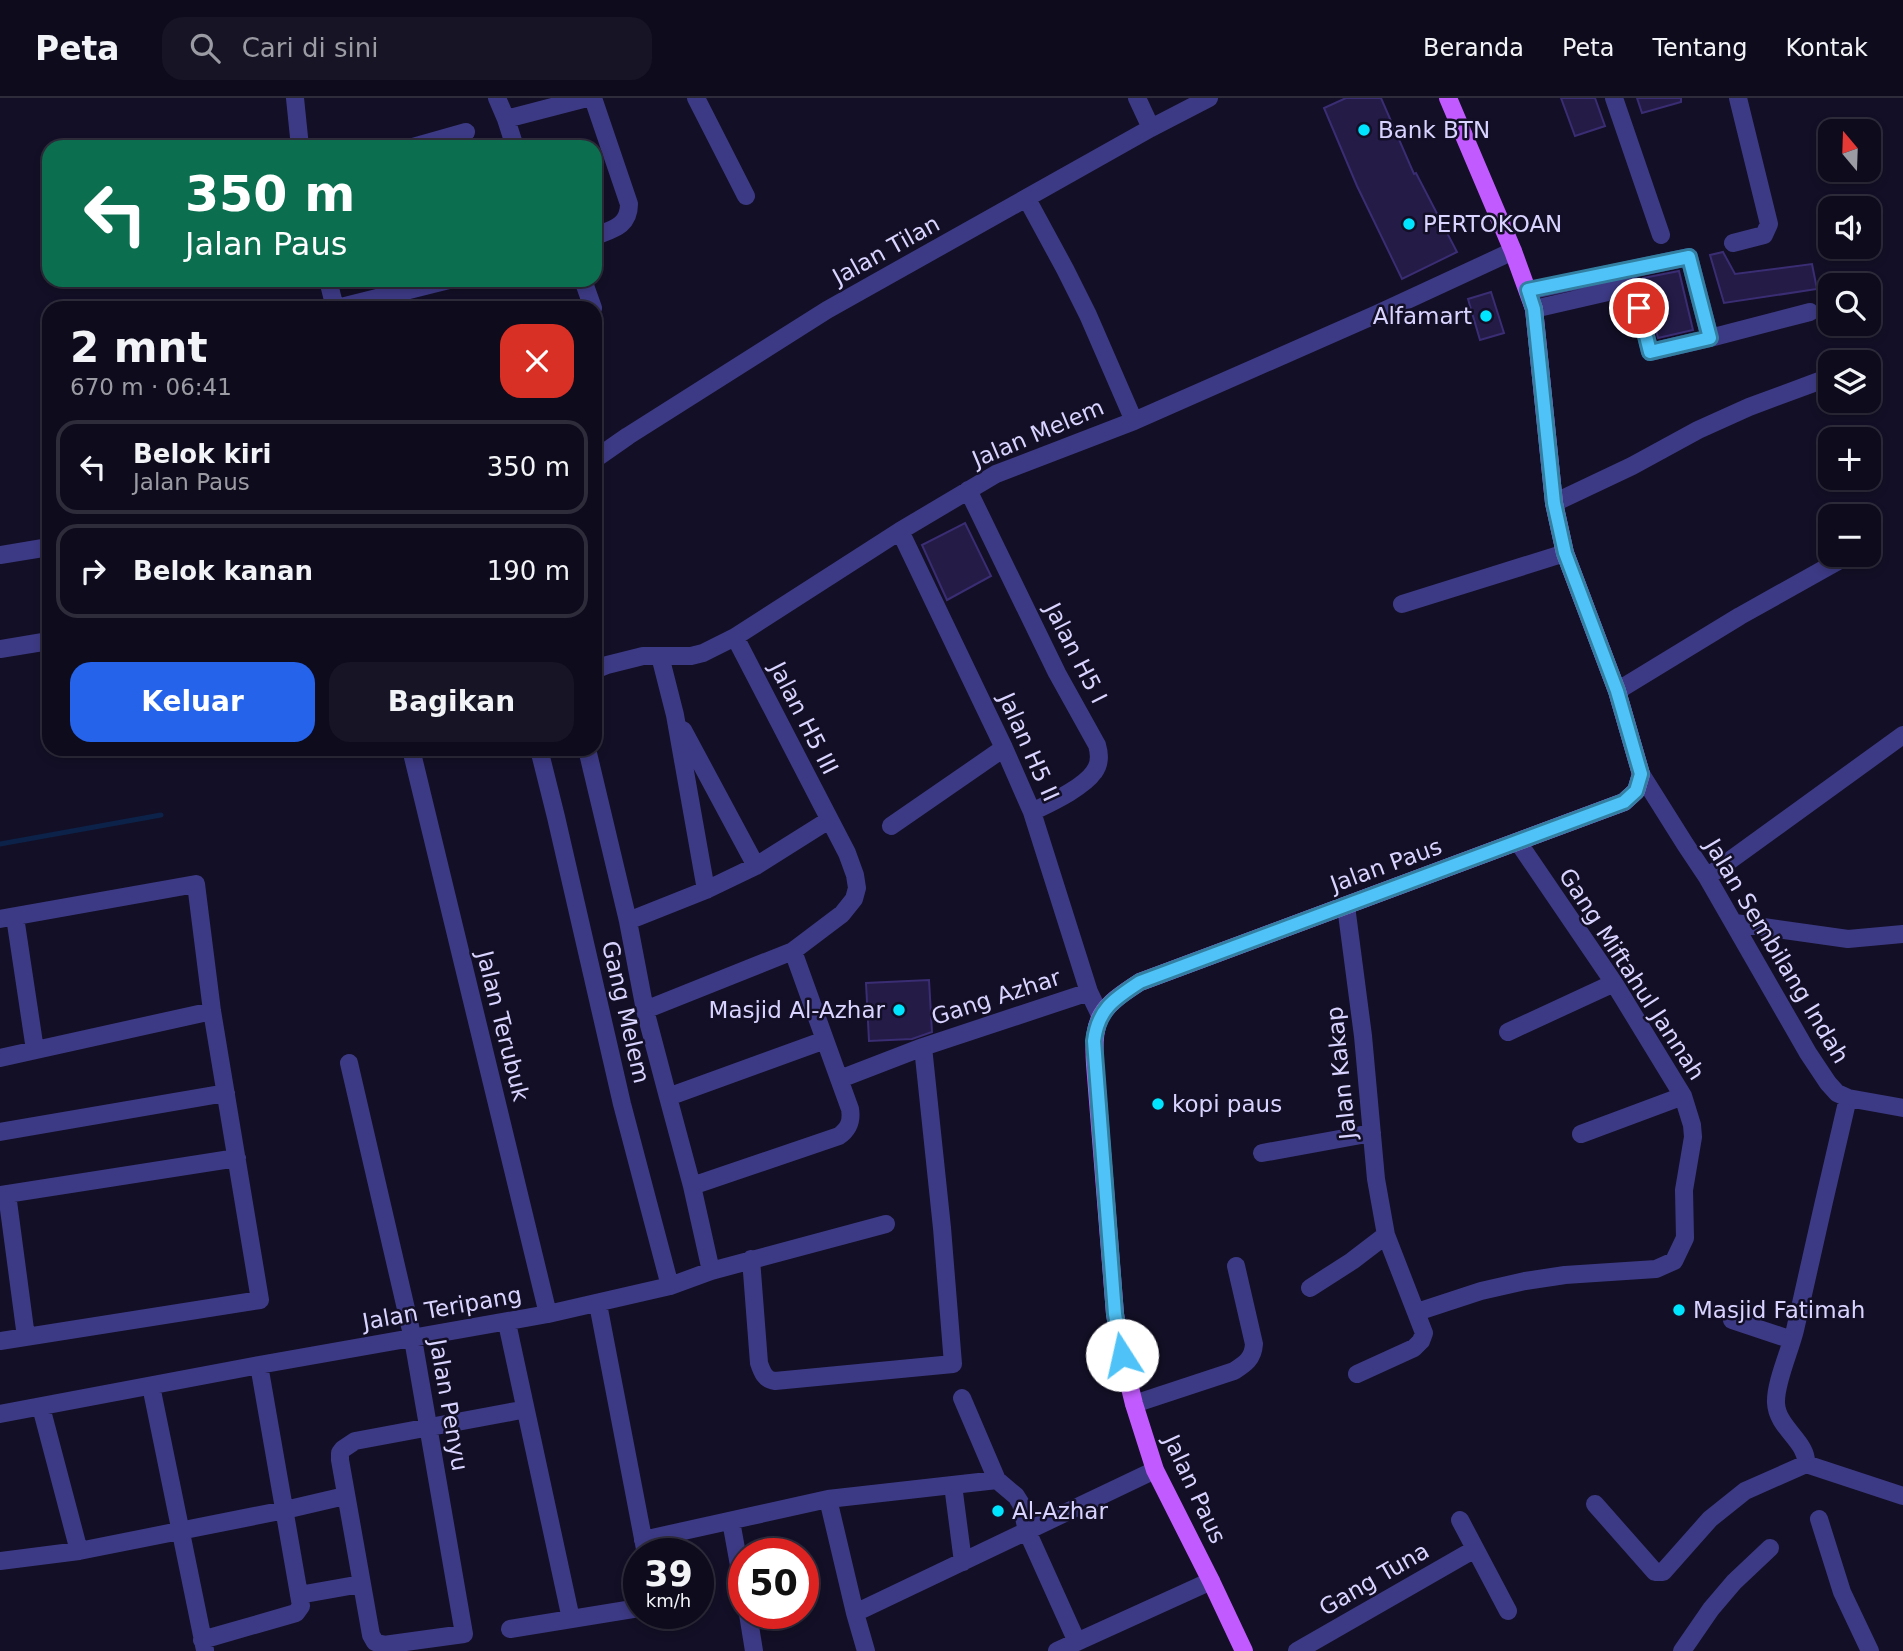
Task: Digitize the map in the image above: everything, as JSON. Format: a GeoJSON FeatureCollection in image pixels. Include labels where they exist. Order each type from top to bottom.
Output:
{"type":"FeatureCollection","features":[{"type":"Feature","properties":{"kind":"main road"},"geometry":{"type":"LineString","coordinates":[[1448,98],[1513,251],[1534,309],[1554,503],[1565,553],[1617,691],[1641,774]]}},
{"type":"Feature","properties":{"kind":"main road","name":"Jalan Paus"},"geometry":{"type":"LineString","coordinates":[[1244,1651],[1154,1470],[1122,1355],[1115,1314],[1094,1064],[1094,1041],[1100,1015],[1110,1004],[1140,982],[1624,802],[1636,791],[1641,774]]}},
{"type":"Feature","properties":{"kind":"street"},"geometry":{"type":"LineString","coordinates":[[295,98],[299,140]]}},
{"type":"Feature","properties":{"kind":"street"},"geometry":{"type":"LineString","coordinates":[[497,98],[513,140]]}},
{"type":"Feature","properties":{"kind":"street"},"geometry":{"type":"LineString","coordinates":[[506,119],[590,98],[629,204],[629,213],[624,222],[602,233]]}},
{"type":"Feature","properties":{"kind":"street"},"geometry":{"type":"LineString","coordinates":[[696,98],[746,196]]}},
{"type":"Feature","properties":{"kind":"street"},"geometry":{"type":"LineString","coordinates":[[1137,98],[1151,128]]}},
{"type":"Feature","properties":{"kind":"street","name":"Jalan Tilan"},"geometry":{"type":"LineString","coordinates":[[602,454],[827,310],[1209,98]]}},
{"type":"Feature","properties":{"kind":"street"},"geometry":{"type":"LineString","coordinates":[[1614,98],[1661,235]]}},
{"type":"Feature","properties":{"kind":"street"},"geometry":{"type":"LineString","coordinates":[[1733,243],[1764,235],[1769,224],[1738,98]]}},
{"type":"Feature","properties":{"kind":"street"},"geometry":{"type":"LineString","coordinates":[[438,140],[466,132]]}},
{"type":"Feature","properties":{"kind":"street"},"geometry":{"type":"LineString","coordinates":[[1027,199],[1088,315],[1134,421]]}},
{"type":"Feature","properties":{"kind":"street","name":"Jalan Melem"},"geometry":{"type":"LineString","coordinates":[[602,667],[634,658],[691,656],[703,653],[735,637],[900,530],[996,474],[1134,421],[1513,251]]}},
{"type":"Feature","properties":{"kind":"street"},"geometry":{"type":"LineString","coordinates":[[1528,290],[1689,257],[1710,338]]}},
{"type":"Feature","properties":{"kind":"street"},"geometry":{"type":"LineString","coordinates":[[1534,309],[1634,286],[1650,352],[1810,312]]}},
{"type":"Feature","properties":{"kind":"street"},"geometry":{"type":"LineString","coordinates":[[364,301],[421,287]]}},
{"type":"Feature","properties":{"kind":"street"},"geometry":{"type":"LineString","coordinates":[[1554,503],[1711,424],[1818,381]]}},
{"type":"Feature","properties":{"kind":"street","name":"Jalan H5 I"},"geometry":{"type":"LineString","coordinates":[[968,490],[1057,673],[1100,754],[1095,771],[1087,779],[1065,795],[1032,812]]}},
{"type":"Feature","properties":{"kind":"street","name":"Jalan H5 II"},"geometry":{"type":"LineString","coordinates":[[900,530],[1032,812],[1089,992],[1100,1015]]}},
{"type":"Feature","properties":{"kind":"street"},"geometry":{"type":"LineString","coordinates":[[0,555],[42,548]]}},
{"type":"Feature","properties":{"kind":"street"},"geometry":{"type":"LineString","coordinates":[[1402,604],[1565,553]]}},
{"type":"Feature","properties":{"kind":"street"},"geometry":{"type":"LineString","coordinates":[[1617,691],[1740,616],[1828,567]]}},
{"type":"Feature","properties":{"kind":"street","name":"Jalan H5 III"},"geometry":{"type":"LineString","coordinates":[[735,637],[847,853],[858,888],[854,899],[842,914],[793,951]]}},
{"type":"Feature","properties":{"kind":"street"},"geometry":{"type":"LineString","coordinates":[[0,649],[42,641]]}},
{"type":"Feature","properties":{"kind":"street"},"geometry":{"type":"LineString","coordinates":[[660,656],[675,715],[706,890]]}},
{"type":"Feature","properties":{"kind":"street"},"geometry":{"type":"LineString","coordinates":[[675,715],[756,866]]}},
{"type":"Feature","properties":{"kind":"street"},"geometry":{"type":"LineString","coordinates":[[1707,877],[1903,736]]}},
{"type":"Feature","properties":{"kind":"street"},"geometry":{"type":"LineString","coordinates":[[891,827],[1004,748]]}},
{"type":"Feature","properties":{"kind":"street","name":"Jalan Terubuk"},"geometry":{"type":"LineString","coordinates":[[413,756],[548,1314]]}},
{"type":"Feature","properties":{"kind":"street","name":"Gang Melem"},"geometry":{"type":"LineString","coordinates":[[540,756],[622,1104],[670,1286]]}},
{"type":"Feature","properties":{"kind":"street"},"geometry":{"type":"LineString","coordinates":[[589,756],[628,921],[645,1010],[692,1186],[711,1270]]}},
{"type":"Feature","properties":{"kind":"street","name":"Jalan Sembilang Indah"},"geometry":{"type":"LineString","coordinates":[[1641,774],[1735,923],[1820,1073],[1837,1093],[1848,1098]]}},
{"type":"Feature","properties":{"kind":"street"},"geometry":{"type":"LineString","coordinates":[[628,921],[706,890],[756,866],[829,820]]}},
{"type":"Feature","properties":{"kind":"street","name":"Gang Miftahul Jannah"},"geometry":{"type":"LineString","coordinates":[[1417,1312],[1480,1291],[1525,1280],[1656,1269],[1674,1261],[1685,1238],[1684,1191],[1693,1137],[1683,1097],[1614,983],[1518,842]]}},
{"type":"Feature","properties":{"kind":"street"},"geometry":{"type":"LineString","coordinates":[[0,1341],[260,1300],[212,1011],[196,884],[8,918],[36,1050]]}},
{"type":"Feature","properties":{"kind":"street","name":"Jalan Kakap"},"geometry":{"type":"LineString","coordinates":[[1346,906],[1363,1036],[1376,1179],[1386,1235],[1417,1312]]}},
{"type":"Feature","properties":{"kind":"street"},"geometry":{"type":"LineString","coordinates":[[1735,923],[1848,939],[1903,934]]}},
{"type":"Feature","properties":{"kind":"street"},"geometry":{"type":"LineString","coordinates":[[645,1010],[793,951],[851,1114],[848,1128],[839,1136],[692,1186]]}},
{"type":"Feature","properties":{"kind":"street"},"geometry":{"type":"LineString","coordinates":[[1508,1032],[1614,983]]}},
{"type":"Feature","properties":{"kind":"street","name":"Gang Azhar"},"geometry":{"type":"LineString","coordinates":[[840,1079],[1089,992]]}},
{"type":"Feature","properties":{"kind":"street"},"geometry":{"type":"LineString","coordinates":[[0,1058],[212,1011]]}},
{"type":"Feature","properties":{"kind":"street"},"geometry":{"type":"LineString","coordinates":[[668,1097],[825,1040]]}},
{"type":"Feature","properties":{"kind":"street"},"geometry":{"type":"LineString","coordinates":[[751,1259],[759,1363],[765,1377],[771,1381],[953,1364],[923,1048]]}},
{"type":"Feature","properties":{"kind":"street","name":"Jalan Penyu"},"geometry":{"type":"LineString","coordinates":[[349,1063],[413,1339],[464,1634],[384,1645],[378,1643],[371,1635],[361,1584]]}},
{"type":"Feature","properties":{"kind":"street"},"geometry":{"type":"LineString","coordinates":[[0,1132],[226,1093]]}},
{"type":"Feature","properties":{"kind":"street"},"geometry":{"type":"LineString","coordinates":[[1581,1134],[1683,1097]]}},
{"type":"Feature","properties":{"kind":"street"},"geometry":{"type":"LineString","coordinates":[[1806,1464],[1804,1453],[1784,1426],[1776,1404],[1777,1392],[1792,1340],[1848,1098],[1903,1108]]}},
{"type":"Feature","properties":{"kind":"street"},"geometry":{"type":"LineString","coordinates":[[1262,1153],[1372,1133]]}},
{"type":"Feature","properties":{"kind":"street"},"geometry":{"type":"LineString","coordinates":[[26,1337],[4,1195],[237,1158]]}},
{"type":"Feature","properties":{"kind":"street","name":"Jalan Teripang"},"geometry":{"type":"LineString","coordinates":[[0,1414],[259,1365],[507,1323],[598,1304],[670,1286],[711,1270],[886,1224]]}},
{"type":"Feature","properties":{"kind":"street"},"geometry":{"type":"LineString","coordinates":[[1310,1288],[1386,1235]]}},
{"type":"Feature","properties":{"kind":"street"},"geometry":{"type":"LineString","coordinates":[[1134,1404],[1234,1371],[1250,1358],[1254,1345],[1236,1266]]}},
{"type":"Feature","properties":{"kind":"street"},"geometry":{"type":"LineString","coordinates":[[598,1304],[642,1538]]}},
{"type":"Feature","properties":{"kind":"street"},"geometry":{"type":"LineString","coordinates":[[1357,1374],[1414,1348],[1421,1341],[1424,1333],[1417,1312]]}},
{"type":"Feature","properties":{"kind":"street"},"geometry":{"type":"LineString","coordinates":[[1732,1320],[1792,1340]]}},
{"type":"Feature","properties":{"kind":"street"},"geometry":{"type":"LineString","coordinates":[[507,1323],[571,1619]]}},
{"type":"Feature","properties":{"kind":"street"},"geometry":{"type":"LineString","coordinates":[[151,1386],[204,1645],[296,1613],[301,1606],[259,1365]]}},
{"type":"Feature","properties":{"kind":"street"},"geometry":{"type":"LineString","coordinates":[[962,1398],[997,1480],[1016,1496],[1021,1504],[1027,1531],[1077,1642]]}},
{"type":"Feature","properties":{"kind":"street"},"geometry":{"type":"LineString","coordinates":[[41,1407],[79,1550]]}},
{"type":"Feature","properties":{"kind":"street"},"geometry":{"type":"LineString","coordinates":[[299,1595],[361,1584],[340,1456],[348,1445],[355,1441],[516,1411]]}},
{"type":"Feature","properties":{"kind":"street"},"geometry":{"type":"LineString","coordinates":[[1595,1504],[1655,1572],[1663,1572],[1710,1519],[1745,1491],[1806,1464],[1903,1496]]}},
{"type":"Feature","properties":{"kind":"street"},"geometry":{"type":"LineString","coordinates":[[855,1613],[1154,1470]]}},
{"type":"Feature","properties":{"kind":"street"},"geometry":{"type":"LineString","coordinates":[[674,1538],[731,1521],[828,1499],[997,1480]]}},
{"type":"Feature","properties":{"kind":"street"},"geometry":{"type":"LineString","coordinates":[[953,1485],[963,1562]]}},
{"type":"Feature","properties":{"kind":"street"},"geometry":{"type":"LineString","coordinates":[[0,1561],[79,1550],[345,1496]]}},
{"type":"Feature","properties":{"kind":"street"},"geometry":{"type":"LineString","coordinates":[[828,1499],[866,1651]]}},
{"type":"Feature","properties":{"kind":"street"},"geometry":{"type":"LineString","coordinates":[[1819,1519],[1842,1591],[1870,1651]]}},
{"type":"Feature","properties":{"kind":"street"},"geometry":{"type":"LineString","coordinates":[[1460,1520],[1508,1611]]}},
{"type":"Feature","properties":{"kind":"street"},"geometry":{"type":"LineString","coordinates":[[731,1521],[734,1538]]}},
{"type":"Feature","properties":{"kind":"street"},"geometry":{"type":"LineString","coordinates":[[1682,1651],[1711,1609],[1734,1582],[1770,1548]]}},
{"type":"Feature","properties":{"kind":"street","name":"Gang Tuna"},"geometry":{"type":"LineString","coordinates":[[1297,1651],[1475,1549]]}},
{"type":"Feature","properties":{"kind":"street"},"geometry":{"type":"LineString","coordinates":[[1057,1651],[1211,1581]]}},
{"type":"Feature","properties":{"kind":"street"},"geometry":{"type":"LineString","coordinates":[[510,1629],[623,1611]]}},
{"type":"Feature","properties":{"kind":"street"},"geometry":{"type":"LineString","coordinates":[[750,1629],[754,1651]]}},
{"type":"Feature","properties":{"kind":"building"},"geometry":{"type":"Polygon","coordinates":[[[1346,98],[1381,98],[1414,174],[1416,173],[1457,252],[1402,279],[1357,186],[1324,108],[1346,98]]]}},
{"type":"Feature","properties":{"kind":"building"},"geometry":{"type":"Polygon","coordinates":[[[1561,98],[1595,98],[1605,126],[1575,136],[1561,98]]]}},
{"type":"Feature","properties":{"kind":"building"},"geometry":{"type":"Polygon","coordinates":[[[1637,98],[1681,98],[1681,102],[1642,113],[1637,98]]]}},
{"type":"Feature","properties":{"kind":"building"},"geometry":{"type":"Polygon","coordinates":[[[1723,252],[1735,274],[1812,264],[1817,289],[1724,303],[1710,255],[1723,252]]]}},
{"type":"Feature","properties":{"kind":"building"},"geometry":{"type":"Polygon","coordinates":[[[1679,271],[1693,330],[1658,338],[1643,278],[1679,271]]]}},
{"type":"Feature","properties":{"kind":"building","name":"Alfamart"},"geometry":{"type":"Polygon","coordinates":[[[1491,292],[1504,333],[1480,340],[1468,299],[1491,292]]]}},
{"type":"Feature","properties":{"kind":"building"},"geometry":{"type":"Polygon","coordinates":[[[965,523],[991,576],[947,600],[922,545],[965,523]]]}},
{"type":"Feature","properties":{"kind":"building","name":"Masjid Al-Azhar"},"geometry":{"type":"Polygon","coordinates":[[[929,980],[932,1032],[912,1039],[869,1041],[866,983],[929,980]]]}},
{"type":"Feature","properties":{"kind":"waterway"},"geometry":{"type":"LineString","coordinates":[[0,844],[161,815]]}},
{"type":"Feature","properties":{"kind":"place","name":"Bank BTN"},"geometry":{"type":"Point","coordinates":[1364,130]}},
{"type":"Feature","properties":{"kind":"place","name":"PERTOKOAN"},"geometry":{"type":"Point","coordinates":[1409,224]}},
{"type":"Feature","properties":{"kind":"place","name":"Alfamart"},"geometry":{"type":"Point","coordinates":[1486,316]}},
{"type":"Feature","properties":{"kind":"place","name":"Masjid Al-Azhar"},"geometry":{"type":"Point","coordinates":[899,1010]}},
{"type":"Feature","properties":{"kind":"place","name":"kopi paus"},"geometry":{"type":"Point","coordinates":[1158,1104]}},
{"type":"Feature","properties":{"kind":"place","name":"Masjid Fatimah"},"geometry":{"type":"Point","coordinates":[1679,1310]}},
{"type":"Feature","properties":{"kind":"place","name":"Al-Azhar"},"geometry":{"type":"Point","coordinates":[998,1511]}},
{"type":"Feature","properties":{"kind":"route"},"geometry":{"type":"LineString","coordinates":[[1122,1355],[1115,1314],[1094,1064],[1096,1028],[1100,1015],[1110,1004],[1140,982],[1624,802],[1636,791],[1641,774],[1617,691],[1565,553],[1554,503],[1534,309],[1528,290],[1689,257],[1710,338],[1650,352],[1639,308]]}}]}
